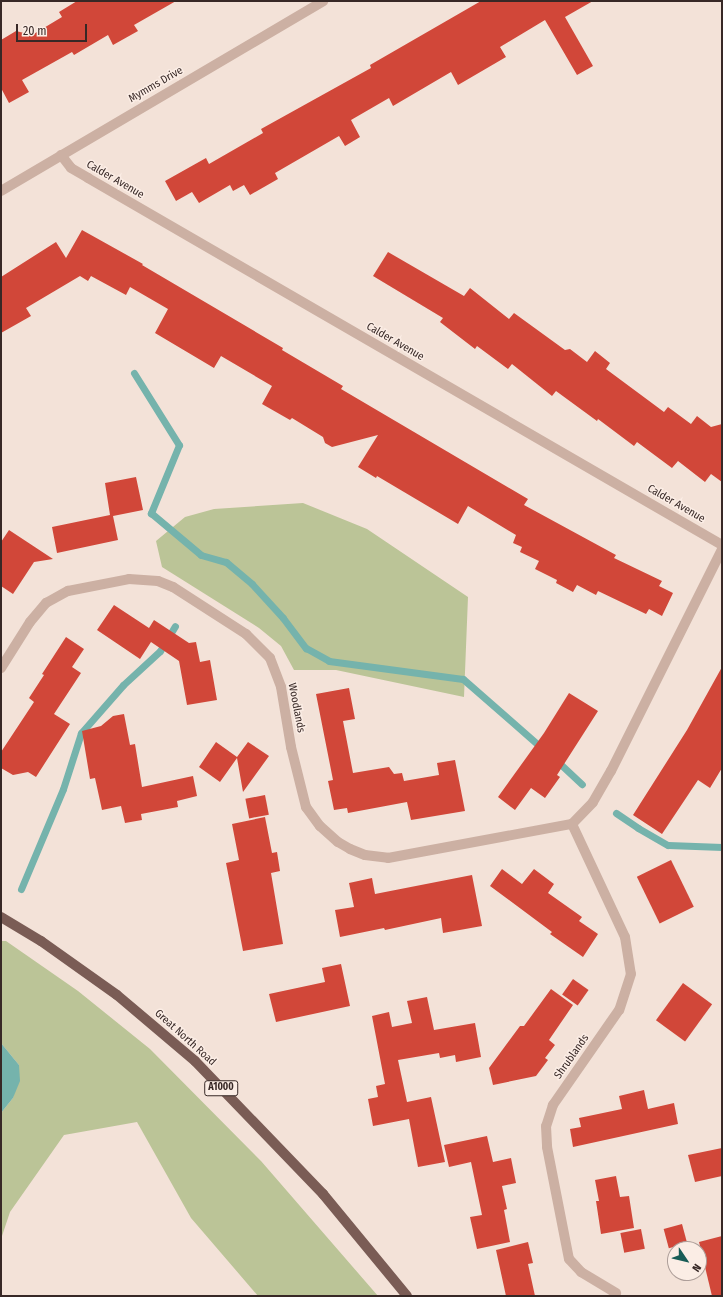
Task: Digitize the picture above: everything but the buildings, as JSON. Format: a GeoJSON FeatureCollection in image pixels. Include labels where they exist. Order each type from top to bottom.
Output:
{"type":"FeatureCollection","features":[{"type":"Feature","properties":{"kind":"main road","name":"Great North Road"},"geometry":{"type":"LineString","coordinates":[[1,917],[41,941],[117,995],[195,1061],[322,1194],[407,1296]]}},
{"type":"Feature","properties":{"kind":"street","name":"Mymms Drive"},"geometry":{"type":"LineString","coordinates":[[1,191],[323,1]]}},
{"type":"Feature","properties":{"kind":"street","name":"Calder Avenue"},"geometry":{"type":"LineString","coordinates":[[61,155],[71,168],[722,545]]}},
{"type":"Feature","properties":{"kind":"street"},"geometry":{"type":"LineString","coordinates":[[572,824],[593,802],[610,771],[722,549]]}},
{"type":"Feature","properties":{"kind":"street","name":"Woodlands"},"geometry":{"type":"LineString","coordinates":[[1,668],[30,622],[46,603],[68,591],[129,579],[158,581],[173,587],[246,634],[270,658],[281,688],[293,753],[306,807],[320,826],[338,842],[365,855],[388,858],[572,824]]}},
{"type":"Feature","properties":{"kind":"street","name":"Shrublands"},"geometry":{"type":"LineString","coordinates":[[572,824],[625,937],[631,974],[619,1010],[553,1105],[546,1126],[547,1147],[569,1259],[581,1272],[616,1293]]}},
{"type":"Feature","properties":{"kind":"green space"},"geometry":{"type":"Polygon","coordinates":[[[303,503],[367,529],[468,597],[464,697],[336,670],[294,670],[281,646],[259,628],[162,567],[156,541],[185,517],[214,509],[303,503]]]}},
{"type":"Feature","properties":{"kind":"green space"},"geometry":{"type":"Polygon","coordinates":[[[1,941],[6,941],[78,991],[150,1049],[261,1161],[378,1296],[258,1296],[191,1218],[137,1122],[64,1135],[10,1212],[1,1239],[1,1113],[13,1098],[19,1065],[1,1043],[1,941]]]}},
{"type":"Feature","properties":{"kind":"water"},"geometry":{"type":"Polygon","coordinates":[[[1,1043],[19,1065],[20,1081],[13,1098],[1,1113],[1,1043]]]}},
{"type":"Feature","properties":{"kind":"waterway"},"geometry":{"type":"LineString","coordinates":[[134,373],[179,445],[151,513],[201,555],[226,562],[252,584],[283,618],[306,648],[329,661],[463,679],[543,749]]}},
{"type":"Feature","properties":{"kind":"waterway"},"geometry":{"type":"LineString","coordinates":[[21,889],[63,789],[81,733],[123,685],[160,651],[175,626]]}},
{"type":"Feature","properties":{"kind":"waterway"},"geometry":{"type":"LineString","coordinates":[[557,761],[582,784]]}},
{"type":"Feature","properties":{"kind":"waterway"},"geometry":{"type":"LineString","coordinates":[[616,813],[638,828],[668,845],[722,847]]}}]}
